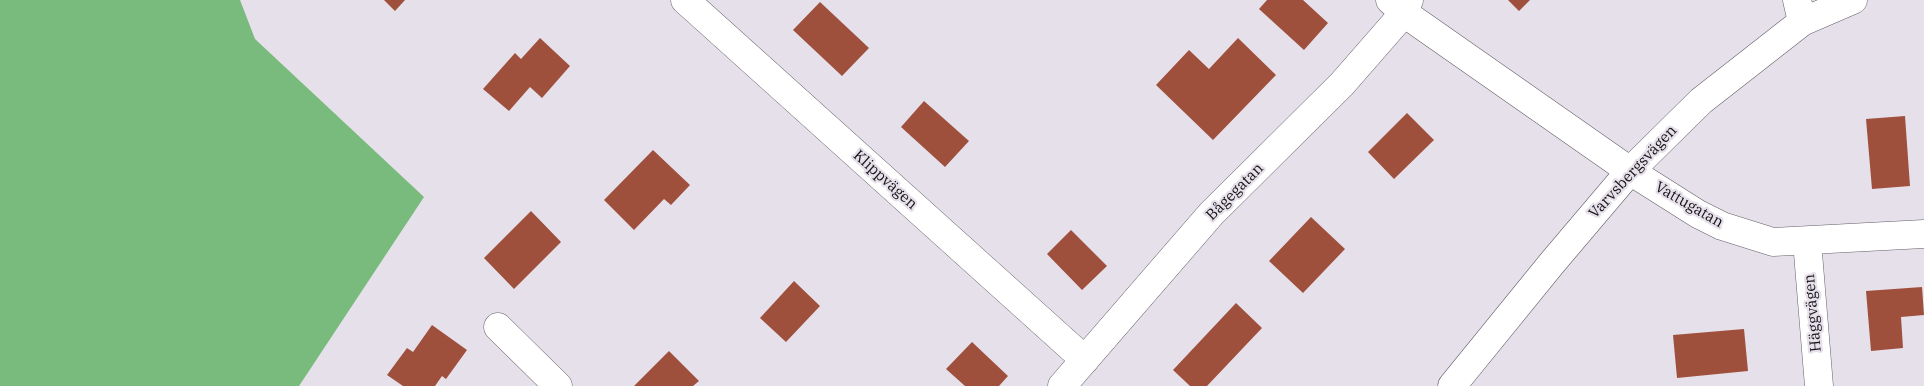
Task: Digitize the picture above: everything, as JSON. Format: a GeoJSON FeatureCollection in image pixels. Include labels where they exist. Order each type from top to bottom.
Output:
{"type":"FeatureCollection","features":[{"type":"Feature","properties":{"kind":"street","name":"Klippvägen"},"geometry":{"type":"LineString","coordinates":[[685,0],[1085,360]]}},
{"type":"Feature","properties":{"kind":"street","name":"Varvsbergsvägen"},"geometry":{"type":"LineString","coordinates":[[1452,386],[1630,171],[1701,101],[1799,11],[1852,0]]}},
{"type":"Feature","properties":{"kind":"street","name":"Bågegatan"},"geometry":{"type":"LineString","coordinates":[[1062,386],[1212,214],[1342,84],[1401,4]]}},
{"type":"Feature","properties":{"kind":"street","name":"Vattugatan"},"geometry":{"type":"LineString","coordinates":[[1401,4],[1630,171],[1698,214],[1722,226],[1773,242],[1924,234]]}},
{"type":"Feature","properties":{"kind":"street","name":"Häggvägen"},"geometry":{"type":"LineString","coordinates":[[1807,241],[1819,386]]}},
{"type":"Feature","properties":{"kind":"street"},"geometry":{"type":"LineString","coordinates":[[498,327],[558,386]]}},
{"type":"Feature","properties":{"kind":"green space"},"geometry":{"type":"Polygon","coordinates":[[[0,0],[240,0],[255,39],[424,197],[299,386],[0,386],[0,0]]]}},
{"type":"Feature","properties":{"kind":"building"},"geometry":{"type":"Polygon","coordinates":[[[384,0],[405,0],[395,11],[384,0]]]}},
{"type":"Feature","properties":{"kind":"building"},"geometry":{"type":"Polygon","coordinates":[[[1267,0],[1303,0],[1328,23],[1304,50],[1259,9],[1267,0]]]}},
{"type":"Feature","properties":{"kind":"building"},"geometry":{"type":"Polygon","coordinates":[[[1508,0],[1530,0],[1519,11],[1508,0]]]}},
{"type":"Feature","properties":{"kind":"building"},"geometry":{"type":"Polygon","coordinates":[[[820,2],[869,48],[842,76],[793,30],[820,2]]]}},
{"type":"Feature","properties":{"kind":"building"},"geometry":{"type":"Polygon","coordinates":[[[540,38],[570,66],[542,98],[530,87],[509,111],[483,89],[515,53],[521,59],[540,38]]]}},
{"type":"Feature","properties":{"kind":"building"},"geometry":{"type":"Polygon","coordinates":[[[1238,38],[1276,75],[1213,140],[1156,85],[1189,50],[1209,69],[1238,38]]]}},
{"type":"Feature","properties":{"kind":"building"},"geometry":{"type":"Polygon","coordinates":[[[924,101],[969,141],[945,167],[901,127],[924,101]]]}},
{"type":"Feature","properties":{"kind":"building"},"geometry":{"type":"Polygon","coordinates":[[[1407,113],[1434,140],[1394,179],[1368,152],[1407,113]]]}},
{"type":"Feature","properties":{"kind":"building"},"geometry":{"type":"Polygon","coordinates":[[[1905,116],[1910,186],[1872,189],[1866,119],[1905,116]]]}},
{"type":"Feature","properties":{"kind":"building"},"geometry":{"type":"Polygon","coordinates":[[[653,150],[690,185],[671,205],[664,199],[634,230],[604,200],[653,150]]]}},
{"type":"Feature","properties":{"kind":"building"},"geometry":{"type":"Polygon","coordinates":[[[531,211],[561,242],[514,289],[484,258],[531,211]]]}},
{"type":"Feature","properties":{"kind":"building"},"geometry":{"type":"Polygon","coordinates":[[[1311,217],[1345,249],[1303,293],[1269,261],[1311,217]]]}},
{"type":"Feature","properties":{"kind":"building"},"geometry":{"type":"Polygon","coordinates":[[[1071,230],[1107,266],[1082,290],[1047,254],[1071,230]]]}},
{"type":"Feature","properties":{"kind":"building"},"geometry":{"type":"Polygon","coordinates":[[[794,281],[820,306],[786,342],[760,318],[794,281]]]}},
{"type":"Feature","properties":{"kind":"building"},"geometry":{"type":"Polygon","coordinates":[[[1922,287],[1924,315],[1901,317],[1903,348],[1871,351],[1866,291],[1922,287]]]}},
{"type":"Feature","properties":{"kind":"building"},"geometry":{"type":"Polygon","coordinates":[[[1236,303],[1262,328],[1207,386],[1190,386],[1173,370],[1236,303]]]}},
{"type":"Feature","properties":{"kind":"building"},"geometry":{"type":"Polygon","coordinates":[[[432,325],[467,350],[446,379],[442,376],[435,386],[403,386],[387,375],[407,348],[413,352],[432,325]]]}},
{"type":"Feature","properties":{"kind":"building"},"geometry":{"type":"Polygon","coordinates":[[[1744,329],[1748,371],[1677,378],[1673,335],[1744,329]]]}},
{"type":"Feature","properties":{"kind":"building"},"geometry":{"type":"Polygon","coordinates":[[[972,342],[1008,376],[999,386],[965,386],[946,369],[972,342]]]}},
{"type":"Feature","properties":{"kind":"building"},"geometry":{"type":"Polygon","coordinates":[[[669,351],[699,381],[693,386],[634,386],[669,351]]]}}]}
